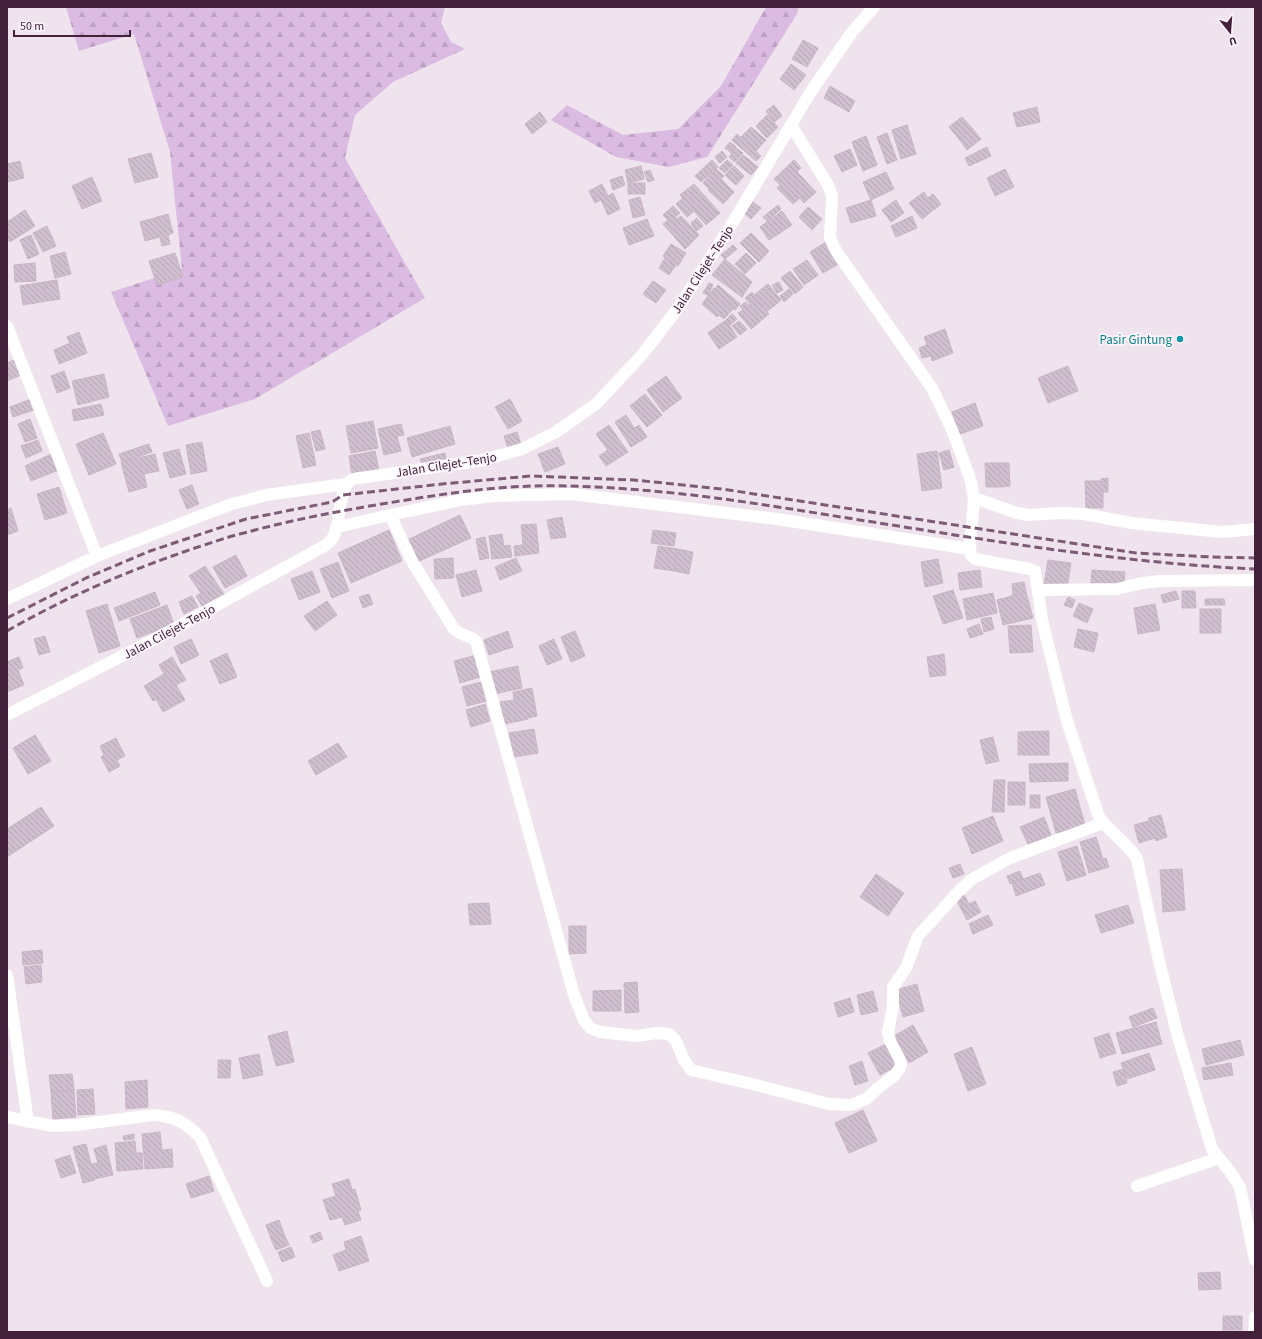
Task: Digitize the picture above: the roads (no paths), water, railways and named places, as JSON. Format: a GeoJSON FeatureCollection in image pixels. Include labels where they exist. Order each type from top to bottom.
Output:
{"type":"FeatureCollection","features":[{"type":"Feature","properties":{"kind":"street","name":"Jalan Cilejet–Tenjo"},"geometry":{"type":"LineString","coordinates":[[7,715],[159,637],[321,548],[331,541],[337,528],[343,495],[346,484],[350,480],[484,460],[522,449],[556,432],[596,404],[641,356],[679,307],[738,214],[810,93],[852,32],[874,7]]}},
{"type":"Feature","properties":{"kind":"street"},"geometry":{"type":"LineString","coordinates":[[791,125],[828,185],[832,196],[830,238],[832,244],[932,388],[952,430],[970,478],[974,498],[970,550],[971,555],[976,559],[1035,571],[1042,620],[1067,721],[1099,817],[1103,823],[1129,848],[1137,859],[1160,965],[1178,1037],[1212,1150],[1240,1187],[1255,1260]]}},
{"type":"Feature","properties":{"kind":"street"},"geometry":{"type":"LineString","coordinates":[[7,326],[96,556]]}},
{"type":"Feature","properties":{"kind":"street"},"geometry":{"type":"LineString","coordinates":[[7,599],[96,556],[229,505],[252,498],[284,492],[346,484]]}},
{"type":"Feature","properties":{"kind":"street"},"geometry":{"type":"LineString","coordinates":[[337,528],[390,514],[461,500],[494,496],[570,494],[777,519],[970,550]]}},
{"type":"Feature","properties":{"kind":"street"},"geometry":{"type":"LineString","coordinates":[[974,498],[1018,513],[1084,514],[1131,523],[1222,532],[1255,529]]}},
{"type":"Feature","properties":{"kind":"street"},"geometry":{"type":"LineString","coordinates":[[390,514],[413,562],[454,629],[460,634],[473,638],[476,641],[574,995],[584,1020],[590,1028],[600,1032],[636,1036],[657,1033],[669,1034],[676,1041],[684,1060],[691,1070],[829,1104],[852,1104],[866,1099],[895,1075],[900,1068],[901,1064],[890,1041],[888,1032],[893,1006],[893,987],[906,968],[918,936],[959,891],[978,876],[1010,858],[1103,823]]}},
{"type":"Feature","properties":{"kind":"street"},"geometry":{"type":"LineString","coordinates":[[1038,590],[1108,590],[1160,581],[1255,580]]}},
{"type":"Feature","properties":{"kind":"street"},"geometry":{"type":"LineString","coordinates":[[7,975],[28,1122]]}},
{"type":"Feature","properties":{"kind":"street"},"geometry":{"type":"LineString","coordinates":[[7,1117],[53,1126],[76,1126],[153,1115],[177,1119],[190,1127],[200,1137],[267,1281]]}},
{"type":"Feature","properties":{"kind":"street"},"geometry":{"type":"LineString","coordinates":[[1136,1186],[1219,1158]]}},
{"type":"Feature","properties":{"kind":"street"},"geometry":{"type":"LineString","coordinates":[[1254,1332],[1255,1317]]}},
{"type":"Feature","properties":{"kind":"railway"},"geometry":{"type":"LineString","coordinates":[[7,618],[86,578],[150,551],[246,519],[332,502],[343,495],[531,476],[634,480],[722,489],[1136,553],[1255,558]]}},
{"type":"Feature","properties":{"kind":"railway"},"geometry":{"type":"LineString","coordinates":[[7,631],[52,607],[99,585],[171,556],[231,536],[297,520],[370,506],[461,492],[517,487],[599,487],[687,494],[1054,550],[1154,562],[1255,569]]}},
{"type":"Feature","properties":{"kind":"place","name":"Pasir Gintung"},"geometry":{"type":"Point","coordinates":[1180,339]}}]}
